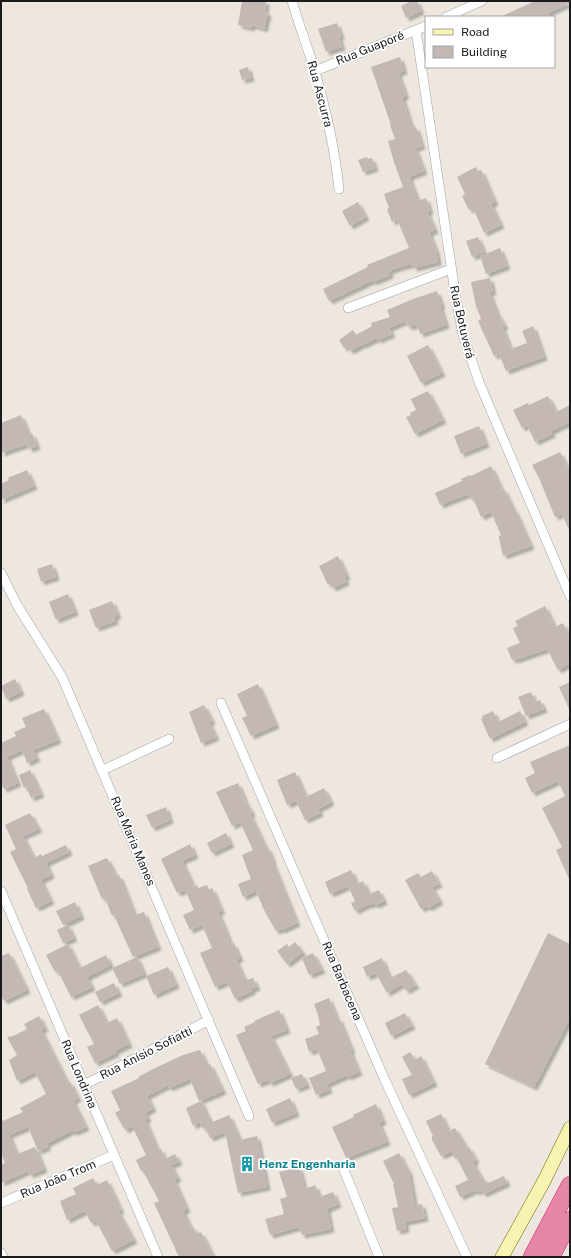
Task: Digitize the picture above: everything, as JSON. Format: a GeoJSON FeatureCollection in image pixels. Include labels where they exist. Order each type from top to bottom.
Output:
{"type":"FeatureCollection","features":[{"type":"Feature","properties":{"kind":"highway"},"geometry":{"type":"LineString","coordinates":[[532,1257],[570,1185]]}},
{"type":"Feature","properties":{"kind":"highway"},"geometry":{"type":"LineString","coordinates":[[550,1257],[570,1220]]}},
{"type":"Feature","properties":{"kind":"main road"},"geometry":{"type":"LineString","coordinates":[[502,1257],[541,1188],[570,1128]]}},
{"type":"Feature","properties":{"kind":"street","name":"Rua Ascurra"},"geometry":{"type":"LineString","coordinates":[[292,1],[324,106],[336,160],[339,189]]}},
{"type":"Feature","properties":{"kind":"street"},"geometry":{"type":"LineString","coordinates":[[448,16],[482,1]]}},
{"type":"Feature","properties":{"kind":"street","name":"Rua Guaporé"},"geometry":{"type":"LineString","coordinates":[[314,71],[425,26]]}},
{"type":"Feature","properties":{"kind":"street","name":"Rua Botuverá"},"geometry":{"type":"LineString","coordinates":[[416,30],[459,319],[470,358],[479,382],[570,596]]}},
{"type":"Feature","properties":{"kind":"street"},"geometry":{"type":"LineString","coordinates":[[348,308],[451,269]]}},
{"type":"Feature","properties":{"kind":"street","name":"Rua Maria Manes"},"geometry":{"type":"LineString","coordinates":[[1,573],[17,605],[62,677],[103,770],[249,1116]]}},
{"type":"Feature","properties":{"kind":"street","name":"Rua Barbacena"},"geometry":{"type":"LineString","coordinates":[[221,703],[384,1078],[467,1257]]}},
{"type":"Feature","properties":{"kind":"street"},"geometry":{"type":"LineString","coordinates":[[497,758],[570,724]]}},
{"type":"Feature","properties":{"kind":"street"},"geometry":{"type":"LineString","coordinates":[[103,770],[169,740]]}},
{"type":"Feature","properties":{"kind":"street","name":"Rua Londrina"},"geometry":{"type":"LineString","coordinates":[[1,891],[158,1257]]}},
{"type":"Feature","properties":{"kind":"street","name":"Rua Anísio Sofiatti"},"geometry":{"type":"LineString","coordinates":[[84,1085],[209,1020]]}},
{"type":"Feature","properties":{"kind":"street","name":"Rua João Trom"},"geometry":{"type":"LineString","coordinates":[[1,1203],[114,1155]]}},
{"type":"Feature","properties":{"kind":"street"},"geometry":{"type":"LineString","coordinates":[[344,1170],[379,1257]]}},
{"type":"Feature","properties":{"kind":"street"},"geometry":{"type":"LineString","coordinates":[[1,1253],[3,1257]]}},
{"type":"Feature","properties":{"kind":"building"},"geometry":{"type":"Polygon","coordinates":[[[242,1],[266,1],[265,12],[268,13],[264,29],[252,25],[251,28],[238,25],[242,1]]]}},
{"type":"Feature","properties":{"kind":"building"},"geometry":{"type":"Polygon","coordinates":[[[412,1],[417,1],[421,11],[406,18],[401,6],[412,1]]]}},
{"type":"Feature","properties":{"kind":"building"},"geometry":{"type":"Polygon","coordinates":[[[535,1],[570,1],[570,3],[548,13],[549,15],[546,16],[502,16],[535,1]]]}},
{"type":"Feature","properties":{"kind":"building"},"geometry":{"type":"Polygon","coordinates":[[[337,23],[341,36],[339,37],[342,47],[326,52],[318,29],[337,23]]]}},
{"type":"Feature","properties":{"kind":"building"},"geometry":{"type":"Polygon","coordinates":[[[400,57],[404,71],[398,73],[406,96],[402,97],[412,128],[416,127],[422,146],[415,148],[424,171],[409,177],[418,201],[426,198],[430,211],[427,212],[435,230],[429,233],[436,250],[438,262],[414,268],[412,264],[400,267],[389,271],[390,275],[373,282],[373,280],[329,301],[323,289],[368,267],[367,265],[409,248],[397,219],[392,222],[387,209],[389,208],[384,194],[403,187],[388,141],[395,139],[371,67],[400,57]]]}},
{"type":"Feature","properties":{"kind":"building"},"geometry":{"type":"Polygon","coordinates":[[[248,67],[251,78],[242,80],[239,70],[248,67]]]}},
{"type":"Feature","properties":{"kind":"building"},"geometry":{"type":"Polygon","coordinates":[[[367,157],[368,159],[372,158],[375,168],[363,172],[358,160],[367,157]]]}},
{"type":"Feature","properties":{"kind":"building"},"geometry":{"type":"Polygon","coordinates":[[[476,167],[478,171],[481,170],[495,202],[491,204],[501,225],[484,233],[473,208],[469,210],[462,196],[465,194],[457,177],[476,167]]]}},
{"type":"Feature","properties":{"kind":"building"},"geometry":{"type":"Polygon","coordinates":[[[358,202],[366,217],[350,226],[342,211],[358,202]]]}},
{"type":"Feature","properties":{"kind":"building"},"geometry":{"type":"Polygon","coordinates":[[[478,237],[484,252],[472,257],[466,241],[478,237]]]}},
{"type":"Feature","properties":{"kind":"building"},"geometry":{"type":"Polygon","coordinates":[[[500,248],[507,266],[486,274],[480,256],[500,248]]]}},
{"type":"Feature","properties":{"kind":"building"},"geometry":{"type":"Polygon","coordinates":[[[490,278],[493,292],[489,292],[498,315],[505,326],[502,327],[511,349],[527,343],[522,331],[533,326],[544,357],[506,371],[499,354],[494,356],[478,321],[481,319],[476,306],[471,282],[490,278]]]}},
{"type":"Feature","properties":{"kind":"building"},"geometry":{"type":"Polygon","coordinates":[[[437,291],[446,325],[420,334],[417,324],[410,327],[409,325],[407,326],[405,321],[389,328],[392,334],[378,340],[377,338],[350,351],[347,346],[344,348],[339,340],[353,330],[356,335],[372,326],[371,323],[390,317],[387,310],[437,291]]]}},
{"type":"Feature","properties":{"kind":"building"},"geometry":{"type":"Polygon","coordinates":[[[428,345],[442,373],[421,383],[407,356],[428,345]]]}},
{"type":"Feature","properties":{"kind":"building"},"geometry":{"type":"Polygon","coordinates":[[[428,391],[443,420],[415,434],[406,417],[411,415],[410,413],[416,410],[411,399],[428,391]]]}},
{"type":"Feature","properties":{"kind":"building"},"geometry":{"type":"Polygon","coordinates":[[[548,396],[556,412],[570,405],[570,422],[551,431],[552,434],[535,442],[527,425],[522,428],[513,410],[528,403],[529,405],[548,396]]]}},
{"type":"Feature","properties":{"kind":"building"},"geometry":{"type":"Polygon","coordinates":[[[21,415],[29,435],[32,433],[37,446],[29,449],[27,444],[1,453],[1,423],[21,415]]]}},
{"type":"Feature","properties":{"kind":"building"},"geometry":{"type":"Polygon","coordinates":[[[479,426],[486,444],[461,454],[454,436],[479,426]]]}},
{"type":"Feature","properties":{"kind":"building"},"geometry":{"type":"Polygon","coordinates":[[[560,452],[570,473],[570,532],[562,514],[555,517],[532,465],[560,452]]]}},
{"type":"Feature","properties":{"kind":"building"},"geometry":{"type":"Polygon","coordinates":[[[491,466],[502,490],[504,489],[515,510],[531,546],[503,556],[499,538],[501,535],[491,512],[481,517],[473,498],[471,499],[468,494],[440,505],[435,493],[462,481],[461,479],[470,475],[471,476],[491,466]]]}},
{"type":"Feature","properties":{"kind":"building"},"geometry":{"type":"Polygon","coordinates":[[[27,470],[34,486],[1,500],[1,484],[9,480],[8,478],[27,470]]]}},
{"type":"Feature","properties":{"kind":"building"},"geometry":{"type":"Polygon","coordinates":[[[338,556],[347,576],[344,577],[346,582],[333,588],[329,583],[328,585],[319,566],[338,556]]]}},
{"type":"Feature","properties":{"kind":"building"},"geometry":{"type":"Polygon","coordinates":[[[52,564],[56,577],[41,582],[37,569],[52,564]]]}},
{"type":"Feature","properties":{"kind":"building"},"geometry":{"type":"Polygon","coordinates":[[[68,594],[75,612],[56,620],[49,602],[68,594]]]}},
{"type":"Feature","properties":{"kind":"building"},"geometry":{"type":"Polygon","coordinates":[[[112,601],[118,615],[114,617],[115,621],[96,628],[89,610],[112,601]]]}},
{"type":"Feature","properties":{"kind":"building"},"geometry":{"type":"Polygon","coordinates":[[[545,606],[555,627],[563,623],[570,638],[570,663],[558,670],[547,649],[512,660],[507,648],[520,643],[513,628],[518,626],[515,621],[545,606]]]}},
{"type":"Feature","properties":{"kind":"building"},"geometry":{"type":"Polygon","coordinates":[[[15,679],[21,692],[6,699],[1,686],[15,679]]]}},
{"type":"Feature","properties":{"kind":"building"},"geometry":{"type":"Polygon","coordinates":[[[570,682],[570,711],[559,687],[570,682]]]}},
{"type":"Feature","properties":{"kind":"building"},"geometry":{"type":"Polygon","coordinates":[[[258,684],[276,725],[251,736],[242,718],[247,716],[237,694],[258,684]]]}},
{"type":"Feature","properties":{"kind":"building"},"geometry":{"type":"Polygon","coordinates":[[[531,692],[535,702],[540,700],[544,709],[526,716],[518,697],[531,692]]]}},
{"type":"Feature","properties":{"kind":"building"},"geometry":{"type":"Polygon","coordinates":[[[204,705],[212,721],[209,722],[216,737],[201,743],[189,712],[204,705]]]}},
{"type":"Feature","properties":{"kind":"building"},"geometry":{"type":"Polygon","coordinates":[[[44,709],[58,740],[33,750],[37,758],[27,763],[22,750],[7,757],[18,783],[4,789],[1,784],[1,743],[16,736],[14,732],[26,727],[22,718],[44,709]]]}},
{"type":"Feature","properties":{"kind":"building"},"geometry":{"type":"Polygon","coordinates":[[[493,711],[498,722],[520,711],[525,722],[490,739],[481,719],[483,718],[482,716],[493,711]]]}},
{"type":"Feature","properties":{"kind":"building"},"geometry":{"type":"Polygon","coordinates":[[[570,745],[570,881],[556,850],[562,847],[542,808],[565,796],[558,781],[532,793],[525,778],[535,773],[530,762],[570,745]]]}},
{"type":"Feature","properties":{"kind":"building"},"geometry":{"type":"Polygon","coordinates":[[[30,770],[41,794],[31,798],[26,787],[24,788],[19,775],[30,770]]]}},
{"type":"Feature","properties":{"kind":"building"},"geometry":{"type":"Polygon","coordinates":[[[295,772],[306,797],[324,788],[331,802],[318,809],[320,813],[305,820],[296,801],[287,805],[277,780],[295,772]]]}},
{"type":"Feature","properties":{"kind":"building"},"geometry":{"type":"Polygon","coordinates":[[[238,783],[252,813],[250,814],[266,848],[268,848],[297,923],[282,930],[276,931],[264,910],[256,891],[243,897],[238,884],[251,879],[242,855],[253,850],[240,822],[232,826],[216,792],[238,783]]]}},
{"type":"Feature","properties":{"kind":"building"},"geometry":{"type":"Polygon","coordinates":[[[166,807],[170,820],[152,828],[146,815],[166,807]]]}},
{"type":"Feature","properties":{"kind":"building"},"geometry":{"type":"Polygon","coordinates":[[[30,813],[39,829],[23,836],[34,858],[66,845],[69,852],[46,863],[51,875],[41,880],[51,901],[36,908],[10,852],[16,849],[5,825],[30,813]]]}},
{"type":"Feature","properties":{"kind":"building"},"geometry":{"type":"Polygon","coordinates":[[[226,833],[231,844],[212,853],[207,843],[226,833]]]}},
{"type":"Feature","properties":{"kind":"building"},"geometry":{"type":"Polygon","coordinates":[[[190,844],[195,855],[182,861],[194,887],[197,885],[198,888],[207,885],[209,890],[212,888],[222,911],[218,912],[230,941],[234,944],[240,958],[236,960],[245,980],[253,978],[257,987],[235,999],[227,982],[215,987],[200,953],[212,948],[202,925],[190,930],[183,915],[194,910],[185,890],[177,893],[161,859],[190,844]]]}},
{"type":"Feature","properties":{"kind":"building"},"geometry":{"type":"Polygon","coordinates":[[[107,858],[116,876],[119,875],[135,915],[144,912],[158,947],[133,957],[114,915],[112,916],[105,898],[102,899],[88,866],[107,858]]]}},
{"type":"Feature","properties":{"kind":"building"},"geometry":{"type":"Polygon","coordinates":[[[351,870],[357,884],[363,881],[369,894],[379,890],[384,901],[376,905],[374,903],[369,904],[355,911],[351,903],[355,901],[348,886],[330,894],[325,882],[351,870]]]}},
{"type":"Feature","properties":{"kind":"building"},"geometry":{"type":"Polygon","coordinates":[[[432,871],[439,884],[432,887],[440,901],[428,908],[427,906],[421,909],[405,880],[418,873],[421,877],[432,871]]]}},
{"type":"Feature","properties":{"kind":"building"},"geometry":{"type":"Polygon","coordinates":[[[75,902],[81,916],[63,925],[56,911],[75,902]]]}},
{"type":"Feature","properties":{"kind":"building"},"geometry":{"type":"Polygon","coordinates":[[[68,925],[74,938],[63,943],[57,930],[68,925]]]}},
{"type":"Feature","properties":{"kind":"building"},"geometry":{"type":"Polygon","coordinates":[[[548,933],[570,944],[570,1018],[534,1087],[485,1064],[548,933]]]}},
{"type":"Feature","properties":{"kind":"building"},"geometry":{"type":"Polygon","coordinates":[[[295,942],[303,952],[287,964],[277,951],[287,944],[289,947],[295,942]]]}},
{"type":"Feature","properties":{"kind":"building"},"geometry":{"type":"Polygon","coordinates":[[[68,944],[80,968],[106,955],[111,965],[87,977],[92,987],[71,997],[58,971],[55,972],[46,955],[68,944]]]}},
{"type":"Feature","properties":{"kind":"building"},"geometry":{"type":"Polygon","coordinates":[[[9,953],[27,990],[4,1001],[1,996],[1,956],[9,953]]]}},
{"type":"Feature","properties":{"kind":"building"},"geometry":{"type":"Polygon","coordinates":[[[313,953],[322,970],[309,975],[302,958],[313,953]]]}},
{"type":"Feature","properties":{"kind":"building"},"geometry":{"type":"Polygon","coordinates":[[[137,957],[144,974],[120,984],[112,968],[137,957]]]}},
{"type":"Feature","properties":{"kind":"building"},"geometry":{"type":"Polygon","coordinates":[[[382,958],[390,978],[406,970],[416,985],[406,991],[402,984],[387,993],[376,973],[367,977],[363,967],[382,958]]]}},
{"type":"Feature","properties":{"kind":"building"},"geometry":{"type":"Polygon","coordinates":[[[168,967],[176,985],[154,995],[146,976],[168,967]]]}},
{"type":"Feature","properties":{"kind":"building"},"geometry":{"type":"Polygon","coordinates":[[[114,983],[119,993],[100,1002],[95,992],[114,983]]]}},
{"type":"Feature","properties":{"kind":"building"},"geometry":{"type":"Polygon","coordinates":[[[329,998],[352,1050],[350,1051],[359,1072],[348,1077],[347,1075],[327,1084],[329,1090],[316,1095],[309,1078],[326,1071],[317,1049],[309,1052],[305,1039],[319,1034],[316,1027],[320,1025],[314,1004],[329,998]]]}},
{"type":"Feature","properties":{"kind":"building"},"geometry":{"type":"Polygon","coordinates":[[[98,1005],[107,1023],[117,1018],[129,1044],[115,1051],[116,1053],[95,1063],[87,1047],[94,1044],[79,1015],[98,1005]]]}},
{"type":"Feature","properties":{"kind":"building"},"geometry":{"type":"Polygon","coordinates":[[[279,1010],[287,1030],[271,1036],[290,1074],[270,1083],[268,1080],[258,1084],[236,1035],[246,1031],[244,1027],[255,1022],[254,1021],[279,1010]]]}},
{"type":"Feature","properties":{"kind":"building"},"geometry":{"type":"Polygon","coordinates":[[[405,1013],[412,1026],[391,1036],[385,1023],[405,1013]]]}},
{"type":"Feature","properties":{"kind":"building"},"geometry":{"type":"Polygon","coordinates":[[[39,1016],[45,1028],[41,1030],[68,1083],[70,1082],[78,1098],[73,1101],[86,1127],[75,1132],[71,1131],[46,1144],[48,1147],[38,1151],[28,1127],[9,1135],[17,1154],[35,1147],[44,1169],[30,1175],[28,1171],[1,1183],[1,1165],[5,1163],[1,1153],[1,1117],[3,1121],[23,1112],[20,1108],[46,1094],[35,1072],[17,1081],[9,1060],[17,1055],[7,1037],[13,1036],[27,1029],[24,1024],[39,1016]]]}},
{"type":"Feature","properties":{"kind":"building"},"geometry":{"type":"Polygon","coordinates":[[[200,1050],[207,1065],[210,1064],[223,1091],[199,1101],[190,1079],[169,1088],[168,1085],[147,1096],[153,1108],[145,1113],[148,1118],[145,1120],[157,1148],[159,1150],[161,1149],[165,1159],[175,1154],[179,1162],[171,1165],[178,1178],[174,1180],[187,1209],[183,1211],[191,1228],[193,1227],[197,1234],[201,1232],[214,1257],[179,1257],[154,1203],[159,1201],[136,1160],[146,1155],[132,1126],[125,1130],[115,1113],[120,1110],[111,1091],[183,1055],[200,1050]]]}},
{"type":"Feature","properties":{"kind":"building"},"geometry":{"type":"Polygon","coordinates":[[[410,1052],[415,1060],[421,1056],[434,1083],[409,1095],[402,1079],[412,1075],[402,1057],[410,1052]]]}},
{"type":"Feature","properties":{"kind":"building"},"geometry":{"type":"Polygon","coordinates":[[[302,1074],[307,1085],[296,1089],[291,1078],[302,1074]]]}},
{"type":"Feature","properties":{"kind":"building"},"geometry":{"type":"Polygon","coordinates":[[[290,1098],[296,1113],[272,1123],[266,1109],[290,1098]]]}},
{"type":"Feature","properties":{"kind":"building","name":"Henz Engenharia"},"geometry":{"type":"Polygon","coordinates":[[[201,1101],[209,1119],[211,1118],[213,1122],[229,1115],[240,1140],[257,1136],[267,1187],[238,1193],[225,1132],[210,1138],[200,1122],[193,1126],[186,1108],[201,1101]]]}},
{"type":"Feature","properties":{"kind":"building"},"geometry":{"type":"Polygon","coordinates":[[[376,1104],[383,1121],[379,1123],[387,1142],[346,1158],[332,1127],[354,1117],[353,1115],[376,1104]]]}},
{"type":"Feature","properties":{"kind":"building"},"geometry":{"type":"Polygon","coordinates":[[[441,1114],[449,1131],[455,1128],[467,1148],[469,1147],[476,1160],[473,1162],[481,1178],[483,1177],[486,1184],[504,1176],[507,1183],[483,1194],[481,1190],[476,1192],[475,1190],[460,1197],[455,1186],[468,1180],[457,1158],[455,1159],[452,1151],[441,1156],[432,1140],[433,1136],[426,1121],[441,1114]]]}},
{"type":"Feature","properties":{"kind":"building"},"geometry":{"type":"Polygon","coordinates":[[[399,1153],[409,1172],[415,1206],[422,1204],[425,1218],[405,1222],[406,1229],[397,1231],[392,1208],[398,1207],[394,1184],[383,1161],[399,1153]]]}},
{"type":"Feature","properties":{"kind":"building"},"geometry":{"type":"Polygon","coordinates":[[[299,1167],[305,1189],[315,1185],[320,1197],[333,1192],[338,1204],[327,1209],[331,1229],[302,1235],[299,1227],[270,1235],[265,1219],[284,1214],[280,1199],[287,1197],[279,1172],[299,1167]]]}},
{"type":"Feature","properties":{"kind":"building"},"geometry":{"type":"Polygon","coordinates":[[[93,1178],[97,1185],[107,1180],[121,1210],[118,1211],[134,1240],[112,1251],[96,1221],[91,1223],[85,1211],[67,1220],[60,1201],[76,1194],[73,1188],[93,1178]]]}},
{"type":"Feature","properties":{"kind":"place","name":"Henz Engenharia"},"geometry":{"type":"Point","coordinates":[247,1164]}}]}
